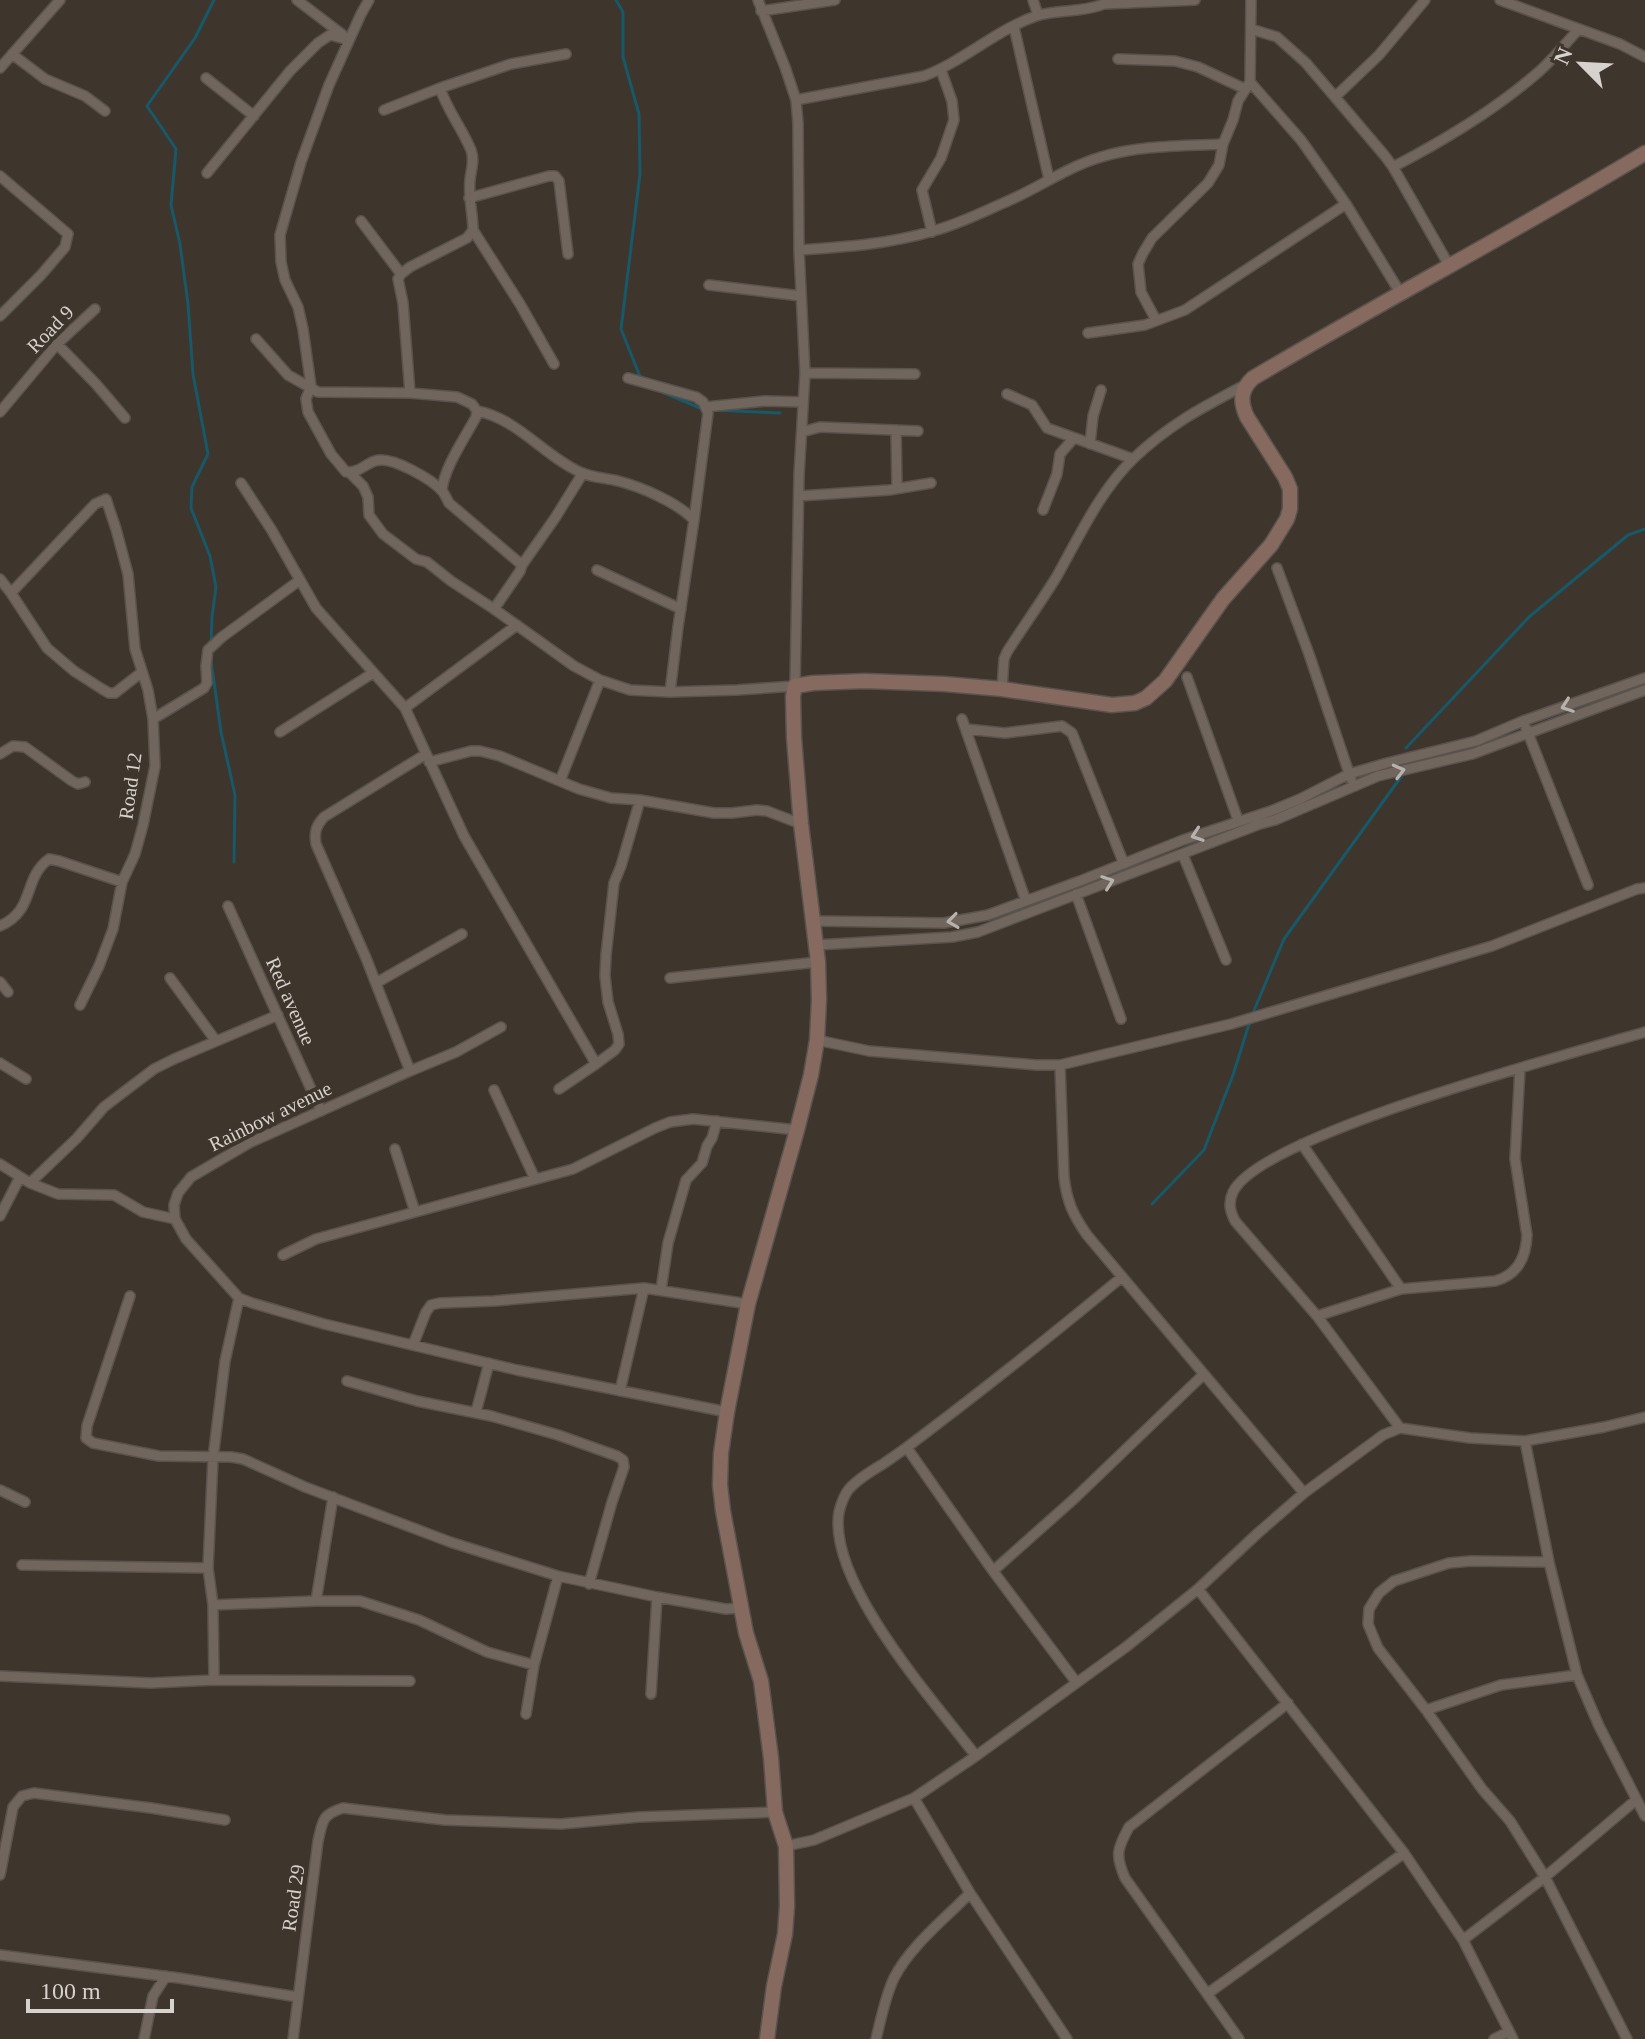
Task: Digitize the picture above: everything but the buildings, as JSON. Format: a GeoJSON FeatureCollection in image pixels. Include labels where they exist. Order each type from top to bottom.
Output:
{"type":"FeatureCollection","features":[{"type":"Feature","properties":{"kind":"street"},"geometry":{"type":"LineString","coordinates":[[0,68],[60,0]]}},
{"type":"Feature","properties":{"kind":"street"},"geometry":{"type":"LineString","coordinates":[[297,0],[349,40]]}},
{"type":"Feature","properties":{"kind":"street"},"geometry":{"type":"LineString","coordinates":[[369,0],[329,85],[301,162],[280,235],[281,262],[285,280],[298,307],[311,386],[306,399],[308,412],[331,454],[363,486],[368,497],[369,515],[383,534],[574,666],[600,680],[630,690],[670,692],[865,681],[1002,689],[1112,705],[1135,703],[1146,698],[1165,681],[1223,599],[1271,545],[1287,519],[1290,489],[1242,406],[1245,385]]}},
{"type":"Feature","properties":{"kind":"street"},"geometry":{"type":"LineString","coordinates":[[767,2039],[785,1934],[786,1846],[775,1812],[761,1681],[746,1633],[723,1511],[721,1453],[748,1304],[811,1075],[819,1000],[818,962],[794,738],[805,373],[799,250],[798,123],[796,100],[760,5],[835,0]]}},
{"type":"Feature","properties":{"kind":"street"},"geometry":{"type":"LineString","coordinates":[[1033,0],[1038,15]]}},
{"type":"Feature","properties":{"kind":"street"},"geometry":{"type":"LineString","coordinates":[[796,100],[924,76],[941,70],[1038,15],[1091,10],[1113,2],[1195,0]]}},
{"type":"Feature","properties":{"kind":"street"},"geometry":{"type":"LineString","coordinates":[[1156,320],[1141,292],[1138,264],[1152,238],[1215,174],[1219,165],[1238,101],[1248,85],[1251,0]]}},
{"type":"Feature","properties":{"kind":"street"},"geometry":{"type":"LineString","coordinates":[[1335,97],[1379,55],[1425,0]]}},
{"type":"Feature","properties":{"kind":"street"},"geometry":{"type":"LineString","coordinates":[[1500,0],[1527,5],[1645,57]]}},
{"type":"Feature","properties":{"kind":"street"},"geometry":{"type":"LineString","coordinates":[[1014,27],[1049,179]]}},
{"type":"Feature","properties":{"kind":"street"},"geometry":{"type":"LineString","coordinates":[[1251,29],[1277,37],[1306,63],[1335,97],[1393,167],[1450,267]]}},
{"type":"Feature","properties":{"kind":"street"},"geometry":{"type":"LineString","coordinates":[[1393,167],[1443,141],[1487,111],[1535,75],[1578,30]]}},
{"type":"Feature","properties":{"kind":"street"},"geometry":{"type":"LineString","coordinates":[[207,173],[290,71],[318,43],[330,35],[349,40]]}},
{"type":"Feature","properties":{"kind":"street"},"geometry":{"type":"LineString","coordinates":[[12,54],[45,79],[85,96],[105,111]]}},
{"type":"Feature","properties":{"kind":"street"},"geometry":{"type":"LineString","coordinates":[[384,110],[511,64],[566,54]]}},
{"type":"Feature","properties":{"kind":"street"},"geometry":{"type":"LineString","coordinates":[[1118,59],[1175,61],[1248,85],[1288,123],[1346,204],[1401,294]]}},
{"type":"Feature","properties":{"kind":"street"},"geometry":{"type":"LineString","coordinates":[[932,232],[922,190],[941,158],[954,120],[952,101],[941,70]]}},
{"type":"Feature","properties":{"kind":"street"},"geometry":{"type":"LineString","coordinates":[[206,78],[254,116]]}},
{"type":"Feature","properties":{"kind":"street"},"geometry":{"type":"LineString","coordinates":[[440,88],[471,151],[473,168],[469,198],[473,230],[554,364]]}},
{"type":"Feature","properties":{"kind":"street"},"geometry":{"type":"LineString","coordinates":[[799,250],[848,246],[932,232],[1005,203],[1069,168],[1103,156],[1134,149],[1223,144]]}},
{"type":"Feature","properties":{"kind":"street"},"geometry":{"type":"LineString","coordinates":[[1002,689],[1007,652],[1053,582],[1105,492],[1133,459],[1164,432],[1315,341],[1450,267],[1645,153]]}},
{"type":"Feature","properties":{"kind":"street"},"geometry":{"type":"LineString","coordinates":[[0,176],[68,234],[65,247],[0,316]]}},
{"type":"Feature","properties":{"kind":"street"},"geometry":{"type":"LineString","coordinates":[[469,198],[555,176],[559,181],[568,254]]}},
{"type":"Feature","properties":{"kind":"street"},"geometry":{"type":"LineString","coordinates":[[1088,333],[1145,325],[1185,310],[1346,204]]}},
{"type":"Feature","properties":{"kind":"street"},"geometry":{"type":"LineString","coordinates":[[361,221],[401,274]]}},
{"type":"Feature","properties":{"kind":"street"},"geometry":{"type":"LineString","coordinates":[[410,393],[403,303],[398,279],[410,267],[467,238],[473,230]]}},
{"type":"Feature","properties":{"kind":"street"},"geometry":{"type":"LineString","coordinates":[[709,285],[801,296]]}},
{"type":"Feature","properties":{"kind":"street","name":"Road 9"},"geometry":{"type":"LineString","coordinates":[[0,412],[57,344],[95,309]]}},
{"type":"Feature","properties":{"kind":"street"},"geometry":{"type":"LineString","coordinates":[[256,339],[288,375],[318,392],[457,397],[472,404],[477,411],[498,416],[583,473],[640,489],[684,510],[694,520]]}},
{"type":"Feature","properties":{"kind":"street"},"geometry":{"type":"LineString","coordinates":[[57,344],[125,418]]}},
{"type":"Feature","properties":{"kind":"street"},"geometry":{"type":"LineString","coordinates":[[805,373],[915,374]]}},
{"type":"Feature","properties":{"kind":"street"},"geometry":{"type":"LineString","coordinates":[[628,378],[696,397],[706,407],[708,423],[670,692]]}},
{"type":"Feature","properties":{"kind":"street"},"geometry":{"type":"LineString","coordinates":[[1090,444],[1093,416],[1101,390]]}},
{"type":"Feature","properties":{"kind":"street"},"geometry":{"type":"LineString","coordinates":[[1007,394],[1032,405],[1047,428],[1133,459]]}},
{"type":"Feature","properties":{"kind":"street"},"geometry":{"type":"LineString","coordinates":[[706,407],[765,401],[803,402]]}},
{"type":"Feature","properties":{"kind":"street"},"geometry":{"type":"LineString","coordinates":[[442,491],[442,485],[477,411]]}},
{"type":"Feature","properties":{"kind":"street"},"geometry":{"type":"LineString","coordinates":[[802,432],[820,427],[918,431]]}},
{"type":"Feature","properties":{"kind":"street"},"geometry":{"type":"LineString","coordinates":[[896,430],[897,488]]}},
{"type":"Feature","properties":{"kind":"street"},"geometry":{"type":"LineString","coordinates":[[1043,510],[1057,474],[1060,454],[1073,439]]}},
{"type":"Feature","properties":{"kind":"street"},"geometry":{"type":"LineString","coordinates":[[350,473],[374,461],[386,459],[398,462],[442,491],[449,503],[522,565]]}},
{"type":"Feature","properties":{"kind":"street"},"geometry":{"type":"LineString","coordinates":[[494,609],[583,473]]}},
{"type":"Feature","properties":{"kind":"street"},"geometry":{"type":"LineString","coordinates":[[241,483],[316,608],[405,708],[464,836],[596,1064]]}},
{"type":"Feature","properties":{"kind":"street"},"geometry":{"type":"LineString","coordinates":[[799,496],[931,483]]}},
{"type":"Feature","properties":{"kind":"street","name":"Road 12"},"geometry":{"type":"LineString","coordinates":[[11,593],[95,504],[106,499],[128,574],[134,641],[153,719],[155,766],[143,825],[135,854],[122,882],[113,929],[80,1005]]}},
{"type":"Feature","properties":{"kind":"street"},"geometry":{"type":"LineString","coordinates":[[1277,568],[1354,786]]}},
{"type":"Feature","properties":{"kind":"street"},"geometry":{"type":"LineString","coordinates":[[597,570],[681,609]]}},
{"type":"Feature","properties":{"kind":"street"},"geometry":{"type":"LineString","coordinates":[[0,579],[47,648],[74,671],[109,693],[115,693],[142,672]]}},
{"type":"Feature","properties":{"kind":"street"},"geometry":{"type":"LineString","coordinates":[[153,719],[204,688],[207,683],[208,650],[300,580]]}},
{"type":"Feature","properties":{"kind":"street"},"geometry":{"type":"LineString","coordinates":[[405,708],[517,625]]}},
{"type":"Feature","properties":{"kind":"street"},"geometry":{"type":"LineString","coordinates":[[280,732],[373,673]]}},
{"type":"Feature","properties":{"kind":"street"},"geometry":{"type":"LineString","coordinates":[[1187,677],[1238,820]]}},
{"type":"Feature","properties":{"kind":"street"},"geometry":{"type":"LineString","coordinates":[[814,921],[944,923],[988,915],[1183,840],[1271,811],[1349,774],[1476,741],[1643,678],[1645,691],[1472,754],[1399,770],[1354,786],[1275,820],[978,932],[952,937],[816,945]]}},
{"type":"Feature","properties":{"kind":"street"},"geometry":{"type":"LineString","coordinates":[[560,781],[600,680]]}},
{"type":"Feature","properties":{"kind":"street"},"geometry":{"type":"LineString","coordinates":[[1523,721],[1588,885]]}},
{"type":"Feature","properties":{"kind":"street"},"geometry":{"type":"LineString","coordinates":[[1026,901],[964,724],[1005,733],[1062,726],[1068,729],[1124,864]]}},
{"type":"Feature","properties":{"kind":"street"},"geometry":{"type":"LineString","coordinates":[[0,754],[13,746],[25,747],[72,781],[78,784],[85,782]]}},
{"type":"Feature","properties":{"kind":"street"},"geometry":{"type":"LineString","coordinates":[[410,1071],[316,844],[314,834],[317,824],[324,817],[428,758],[480,751],[611,798],[714,813],[767,811],[801,824]]}},
{"type":"Feature","properties":{"kind":"street"},"geometry":{"type":"LineString","coordinates":[[559,1089],[619,1044],[608,1002],[606,955],[614,883],[640,800]]}},
{"type":"Feature","properties":{"kind":"street"},"geometry":{"type":"LineString","coordinates":[[1183,855],[1226,960]]}},
{"type":"Feature","properties":{"kind":"street"},"geometry":{"type":"LineString","coordinates":[[0,926],[18,915],[36,872],[49,859],[122,882]]}},
{"type":"Feature","properties":{"kind":"street"},"geometry":{"type":"LineString","coordinates":[[817,1040],[869,1051],[1060,1065],[1231,1024],[1477,950],[1645,888]]}},
{"type":"Feature","properties":{"kind":"street"},"geometry":{"type":"LineString","coordinates":[[1076,894],[1121,1019]]}},
{"type":"Feature","properties":{"kind":"street","name":"Red avenue"},"geometry":{"type":"LineString","coordinates":[[228,906],[321,1111]]}},
{"type":"Feature","properties":{"kind":"street"},"geometry":{"type":"LineString","coordinates":[[376,983],[462,934]]}},
{"type":"Feature","properties":{"kind":"street"},"geometry":{"type":"LineString","coordinates":[[670,978],[818,962]]}},
{"type":"Feature","properties":{"kind":"street"},"geometry":{"type":"LineString","coordinates":[[170,978],[216,1041]]}},
{"type":"Feature","properties":{"kind":"street"},"geometry":{"type":"LineString","coordinates":[[0,982],[8,992]]}},
{"type":"Feature","properties":{"kind":"street"},"geometry":{"type":"LineString","coordinates":[[30,1183],[104,1107],[154,1069],[278,1015]]}},
{"type":"Feature","properties":{"kind":"street","name":"Rainbow avenue"},"geometry":{"type":"LineString","coordinates":[[175,1219],[174,1205],[178,1193],[191,1177],[249,1143],[456,1052],[501,1027]]}},
{"type":"Feature","properties":{"kind":"street"},"geometry":{"type":"LineString","coordinates":[[1400,1428],[1317,1316],[1235,1221],[1229,1208],[1232,1194],[1239,1183],[1259,1168],[1302,1144],[1362,1119],[1645,1032]]}},
{"type":"Feature","properties":{"kind":"street"},"geometry":{"type":"LineString","coordinates":[[0,1063],[26,1079]]}},
{"type":"Feature","properties":{"kind":"street"},"geometry":{"type":"LineString","coordinates":[[1060,1065],[1066,1193],[1072,1212],[1087,1235],[1304,1493]]}},
{"type":"Feature","properties":{"kind":"street"},"geometry":{"type":"LineString","coordinates":[[1317,1316],[1401,1289],[1495,1281],[1506,1279],[1514,1273],[1527,1247],[1515,1159],[1520,1068]]}},
{"type":"Feature","properties":{"kind":"street"},"geometry":{"type":"LineString","coordinates":[[494,1090],[535,1179]]}},
{"type":"Feature","properties":{"kind":"street"},"geometry":{"type":"LineString","coordinates":[[283,1255],[316,1239],[573,1169],[670,1122],[693,1119],[797,1130]]}},
{"type":"Feature","properties":{"kind":"street"},"geometry":{"type":"LineString","coordinates":[[661,1290],[668,1243],[686,1180],[702,1163],[717,1121]]}},
{"type":"Feature","properties":{"kind":"street"},"geometry":{"type":"LineString","coordinates":[[1302,1144],[1401,1289]]}},
{"type":"Feature","properties":{"kind":"street"},"geometry":{"type":"LineString","coordinates":[[395,1149],[415,1212]]}},
{"type":"Feature","properties":{"kind":"street"},"geometry":{"type":"LineString","coordinates":[[0,1164],[30,1183],[58,1194],[114,1195],[143,1212],[175,1219],[186,1239],[239,1298],[324,1324],[489,1363],[727,1412]]}},
{"type":"Feature","properties":{"kind":"street"},"geometry":{"type":"LineString","coordinates":[[0,1216],[20,1177]]}},
{"type":"Feature","properties":{"kind":"street"},"geometry":{"type":"LineString","coordinates":[[976,1756],[886,1639],[847,1568],[839,1540],[839,1513],[848,1490],[863,1477],[907,1448],[1122,1277]]}},
{"type":"Feature","properties":{"kind":"street"},"geometry":{"type":"LineString","coordinates":[[413,1345],[426,1312],[431,1305],[440,1303],[644,1288],[748,1304]]}},
{"type":"Feature","properties":{"kind":"street"},"geometry":{"type":"LineString","coordinates":[[620,1391],[644,1288]]}},
{"type":"Feature","properties":{"kind":"street"},"geometry":{"type":"LineString","coordinates":[[130,1296],[87,1426],[86,1438],[93,1443],[159,1456],[243,1459],[450,1542],[558,1576],[657,1597],[726,1609],[741,1608]]}},
{"type":"Feature","properties":{"kind":"street"},"geometry":{"type":"LineString","coordinates":[[214,1680],[213,1605],[208,1568],[213,1458],[225,1361],[239,1298]]}},
{"type":"Feature","properties":{"kind":"street"},"geometry":{"type":"LineString","coordinates":[[476,1412],[489,1363]]}},
{"type":"Feature","properties":{"kind":"street"},"geometry":{"type":"LineString","coordinates":[[993,1571],[1075,1498],[1204,1374]]}},
{"type":"Feature","properties":{"kind":"street"},"geometry":{"type":"LineString","coordinates":[[347,1381],[558,1435],[623,1460],[624,1467],[589,1584]]}},
{"type":"Feature","properties":{"kind":"street"},"geometry":{"type":"LineString","coordinates":[[786,1846],[814,1840],[914,1798],[976,1756],[1126,1647],[1198,1589],[1304,1493],[1383,1435],[1400,1428],[1470,1438],[1525,1441],[1645,1417]]}},
{"type":"Feature","properties":{"kind":"street"},"geometry":{"type":"LineString","coordinates":[[1525,1441],[1549,1562],[1577,1675],[1645,1816]]}},
{"type":"Feature","properties":{"kind":"street"},"geometry":{"type":"LineString","coordinates":[[907,1448],[1076,1682]]}},
{"type":"Feature","properties":{"kind":"street"},"geometry":{"type":"LineString","coordinates":[[0,1490],[25,1502]]}},
{"type":"Feature","properties":{"kind":"street"},"geometry":{"type":"LineString","coordinates":[[316,1601],[333,1497]]}},
{"type":"Feature","properties":{"kind":"street"},"geometry":{"type":"LineString","coordinates":[[1549,1562],[1449,1563],[1394,1581],[1379,1593],[1369,1609],[1368,1624],[1378,1648],[1482,1789],[1510,1821],[1545,1877],[1627,2039]]}},
{"type":"Feature","properties":{"kind":"street"},"geometry":{"type":"LineString","coordinates":[[22,1565],[208,1568]]}},
{"type":"Feature","properties":{"kind":"street"},"geometry":{"type":"LineString","coordinates":[[526,1714],[534,1665],[558,1576]]}},
{"type":"Feature","properties":{"kind":"street"},"geometry":{"type":"LineString","coordinates":[[1198,1589],[1404,1853],[1463,1940],[1510,2036],[1494,2039]]}},
{"type":"Feature","properties":{"kind":"street"},"geometry":{"type":"LineString","coordinates":[[651,1694],[657,1597]]}},
{"type":"Feature","properties":{"kind":"street"},"geometry":{"type":"LineString","coordinates":[[213,1605],[360,1601],[432,1625],[487,1652],[534,1665]]}},
{"type":"Feature","properties":{"kind":"street"},"geometry":{"type":"LineString","coordinates":[[1426,1710],[1501,1685],[1577,1675]]}},
{"type":"Feature","properties":{"kind":"street"},"geometry":{"type":"LineString","coordinates":[[0,1676],[151,1683],[214,1680],[410,1681]]}},
{"type":"Feature","properties":{"kind":"street"},"geometry":{"type":"LineString","coordinates":[[1239,2039],[1125,1878],[1117,1860],[1119,1845],[1129,1827],[1288,1703]]}},
{"type":"Feature","properties":{"kind":"street"},"geometry":{"type":"LineString","coordinates":[[0,1875],[13,1807],[22,1796],[34,1793],[225,1820]]}},
{"type":"Feature","properties":{"kind":"street"},"geometry":{"type":"LineString","coordinates":[[914,1798],[970,1893],[1067,2039]]}},
{"type":"Feature","properties":{"kind":"street"},"geometry":{"type":"LineString","coordinates":[[1463,1940],[1545,1877],[1636,1800]]}},
{"type":"Feature","properties":{"kind":"street","name":"Road 29"},"geometry":{"type":"LineString","coordinates":[[293,2039],[318,1841],[323,1820],[330,1812],[343,1808],[445,1820],[561,1824],[639,1817],[775,1812]]}},
{"type":"Feature","properties":{"kind":"street"},"geometry":{"type":"LineString","coordinates":[[1207,1994],[1404,1853]]}},
{"type":"Feature","properties":{"kind":"street"},"geometry":{"type":"LineString","coordinates":[[876,2039],[894,1977],[914,1950],[970,1893]]}},
{"type":"Feature","properties":{"kind":"street"},"geometry":{"type":"LineString","coordinates":[[0,1955],[298,1997]]}},
{"type":"Feature","properties":{"kind":"street"},"geometry":{"type":"LineString","coordinates":[[144,2039],[153,1996],[166,1976]]}},
{"type":"Feature","properties":{"kind":"waterway"},"geometry":{"type":"LineString","coordinates":[[211,645],[216,587],[210,556],[191,508],[192,487],[208,454],[193,374],[180,244],[171,205],[176,149],[147,106],[195,38],[214,0]]}},
{"type":"Feature","properties":{"kind":"waterway"},"geometry":{"type":"LineString","coordinates":[[616,0],[623,12],[623,57],[639,114],[640,174],[621,329],[641,379]]}},
{"type":"Feature","properties":{"kind":"waterway"},"geometry":{"type":"LineString","coordinates":[[664,393],[705,410]]}},
{"type":"Feature","properties":{"kind":"waterway"},"geometry":{"type":"LineString","coordinates":[[712,410],[780,413]]}},
{"type":"Feature","properties":{"kind":"waterway"},"geometry":{"type":"LineString","coordinates":[[1406,748],[1529,617],[1628,535],[1645,529]]}},
{"type":"Feature","properties":{"kind":"waterway"},"geometry":{"type":"LineString","coordinates":[[211,660],[221,732],[235,795],[234,862]]}},
{"type":"Feature","properties":{"kind":"waterway"},"geometry":{"type":"LineString","coordinates":[[1253,1013],[1284,939],[1403,774]]}},
{"type":"Feature","properties":{"kind":"waterway"},"geometry":{"type":"LineString","coordinates":[[1152,1204],[1204,1150],[1250,1021]]}}]}
